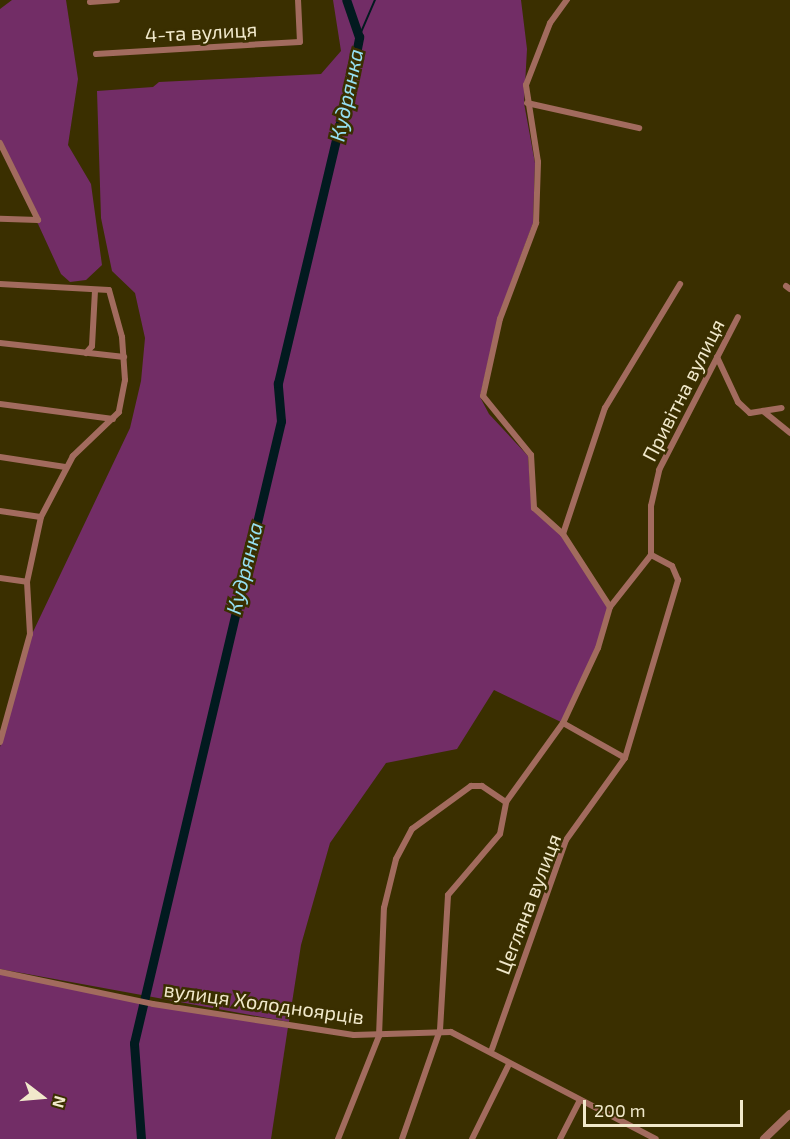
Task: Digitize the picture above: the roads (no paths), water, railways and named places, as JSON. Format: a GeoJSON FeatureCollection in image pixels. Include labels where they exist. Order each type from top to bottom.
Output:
{"type":"FeatureCollection","features":[{"type":"Feature","properties":{"kind":"street"},"geometry":{"type":"LineString","coordinates":[[90,2],[117,0]]}},
{"type":"Feature","properties":{"kind":"street","name":"4-та вулиця"},"geometry":{"type":"LineString","coordinates":[[96,54],[301,41],[303,34],[298,0]]}},
{"type":"Feature","properties":{"kind":"street"},"geometry":{"type":"LineString","coordinates":[[567,0],[550,23],[526,85],[537,162],[536,224],[500,319],[483,396],[491,412],[528,450],[534,508],[562,534],[610,607]]}},
{"type":"Feature","properties":{"kind":"street"},"geometry":{"type":"LineString","coordinates":[[527,103],[639,128]]}},
{"type":"Feature","properties":{"kind":"street"},"geometry":{"type":"LineString","coordinates":[[0,143],[4,162],[38,220],[0,219]]}},
{"type":"Feature","properties":{"kind":"street"},"geometry":{"type":"LineString","coordinates":[[0,284],[109,290],[124,357],[124,396],[113,420],[65,467],[41,517],[27,582],[30,634],[0,742]]}},
{"type":"Feature","properties":{"kind":"street"},"geometry":{"type":"LineString","coordinates":[[562,534],[605,408],[680,284]]}},
{"type":"Feature","properties":{"kind":"street"},"geometry":{"type":"LineString","coordinates":[[86,353],[92,346],[95,291]]}},
{"type":"Feature","properties":{"kind":"street","name":"Привітна вулиця"},"geometry":{"type":"LineString","coordinates":[[651,555],[651,506],[659,470],[738,317]]}},
{"type":"Feature","properties":{"kind":"street"},"geometry":{"type":"LineString","coordinates":[[0,343],[124,357]]}},
{"type":"Feature","properties":{"kind":"street"},"geometry":{"type":"LineString","coordinates":[[717,357],[738,402],[750,413],[782,408]]}},
{"type":"Feature","properties":{"kind":"street"},"geometry":{"type":"LineString","coordinates":[[0,404],[113,420]]}},
{"type":"Feature","properties":{"kind":"street"},"geometry":{"type":"LineString","coordinates":[[764,411],[790,433]]}},
{"type":"Feature","properties":{"kind":"street"},"geometry":{"type":"LineString","coordinates":[[0,457],[65,467]]}},
{"type":"Feature","properties":{"kind":"street"},"geometry":{"type":"LineString","coordinates":[[0,511],[41,517]]}},
{"type":"Feature","properties":{"kind":"street"},"geometry":{"type":"LineString","coordinates":[[402,1139],[440,1030],[448,895],[500,834],[506,802],[563,723],[610,607],[651,555]]}},
{"type":"Feature","properties":{"kind":"street","name":"Цегляна вулиця"},"geometry":{"type":"LineString","coordinates":[[492,1049],[566,840],[625,758],[678,580],[672,566],[651,555]]}},
{"type":"Feature","properties":{"kind":"street"},"geometry":{"type":"LineString","coordinates":[[0,578],[27,582]]}},
{"type":"Feature","properties":{"kind":"street"},"geometry":{"type":"LineString","coordinates":[[563,723],[625,758]]}},
{"type":"Feature","properties":{"kind":"street"},"geometry":{"type":"LineString","coordinates":[[338,1139],[379,1036],[384,908],[396,859],[412,829],[471,786],[482,786],[506,802]]}},
{"type":"Feature","properties":{"kind":"street","name":"вулиця Холодноярців"},"geometry":{"type":"LineString","coordinates":[[0,972],[153,1004],[379,1036],[440,1030],[492,1049],[509,1064],[655,1139]]}},
{"type":"Feature","properties":{"kind":"street"},"geometry":{"type":"LineString","coordinates":[[472,1139],[509,1064]]}},
{"type":"Feature","properties":{"kind":"street"},"geometry":{"type":"LineString","coordinates":[[560,1139],[580,1100]]}},
{"type":"Feature","properties":{"kind":"street"},"geometry":{"type":"LineString","coordinates":[[764,1139],[790,1114]]}},
{"type":"Feature","properties":{"kind":"waterway","name":"Кудрянка"},"geometry":{"type":"LineString","coordinates":[[141,1139],[134,1043],[281,421],[278,383],[353,69],[359,37],[346,0]]}},
{"type":"Feature","properties":{"kind":"waterway"},"geometry":{"type":"LineString","coordinates":[[359,37],[375,0]]}}]}
